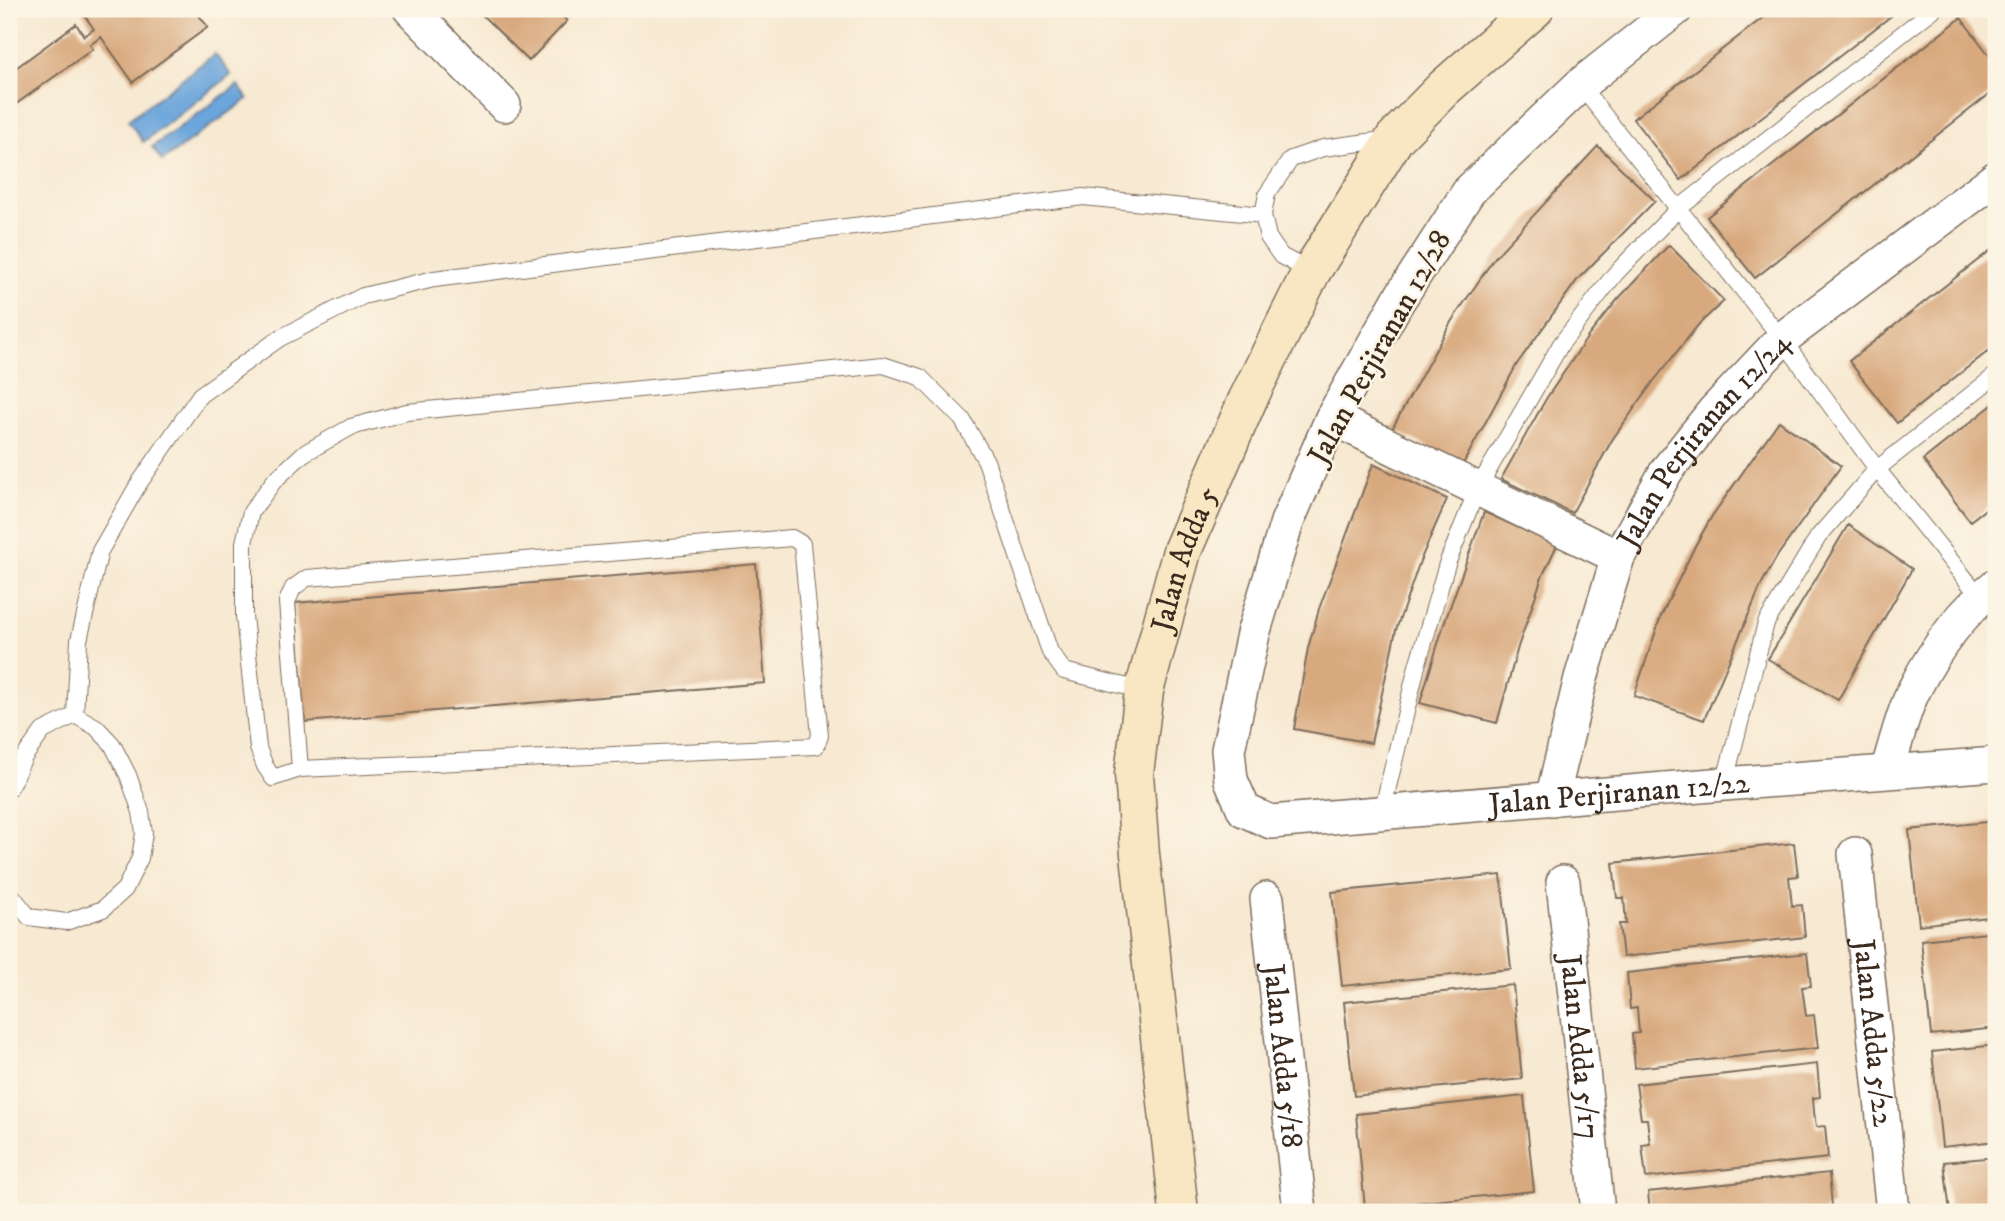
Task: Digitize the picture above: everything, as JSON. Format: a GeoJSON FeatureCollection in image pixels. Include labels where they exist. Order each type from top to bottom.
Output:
{"type":"FeatureCollection","features":[{"type":"Feature","properties":{"kind":"main road","name":"Jalan Adda 5"},"geometry":{"type":"LineString","coordinates":[[1179,1212],[1134,774],[1144,691],[1182,551],[1248,400],[1311,272],[1395,138],[1444,88],[1534,9]]}},
{"type":"Feature","properties":{"kind":"street"},"geometry":{"type":"LineString","coordinates":[[410,9],[504,105]]}},
{"type":"Feature","properties":{"kind":"street","name":"Jalan Perjiranan 12/28"},"geometry":{"type":"LineString","coordinates":[[1244,810],[1231,780],[1227,750],[1253,634],[1287,522],[1332,418],[1398,301],[1469,191],[1580,85],[1676,9]]}},
{"type":"Feature","properties":{"kind":"street","name":"Jalan Perjiranan 12/24"},"geometry":{"type":"LineString","coordinates":[[1552,799],[1581,678],[1618,557],[1667,470],[1714,411],[1782,338],[1996,178]]}},
{"type":"Feature","properties":{"kind":"street"},"geometry":{"type":"LineString","coordinates":[[1332,418],[1618,557]]}},
{"type":"Feature","properties":{"kind":"street"},"geometry":{"type":"LineString","coordinates":[[1887,771],[1914,690],[1942,641],[1988,591]]}},
{"type":"Feature","properties":{"kind":"street","name":"Jalan Perjiranan 12/22"},"geometry":{"type":"LineString","coordinates":[[1244,810],[1271,822],[1996,764]]}},
{"type":"Feature","properties":{"kind":"street","name":"Jalan Adda 5/22"},"geometry":{"type":"LineString","coordinates":[[1855,854],[1893,1212]]}},
{"type":"Feature","properties":{"kind":"street","name":"Jalan Adda 5/17"},"geometry":{"type":"LineString","coordinates":[[1563,881],[1598,1212]]}},
{"type":"Feature","properties":{"kind":"street","name":"Jalan Adda 5/18"},"geometry":{"type":"LineString","coordinates":[[1267,899],[1300,1212]]}},
{"type":"Feature","properties":{"kind":"lane"},"geometry":{"type":"LineString","coordinates":[[1382,812],[1417,666],[1447,564],[1478,490],[1561,344],[1615,274],[1678,209],[1934,9]]}},
{"type":"Feature","properties":{"kind":"lane"},"geometry":{"type":"LineString","coordinates":[[1580,85],[1782,338],[1877,469],[1988,591]]}},
{"type":"Feature","properties":{"kind":"lane"},"geometry":{"type":"LineString","coordinates":[[1311,272],[1281,256],[1268,237],[1263,215],[1267,194],[1291,159],[1323,148],[1395,138]]}},
{"type":"Feature","properties":{"kind":"lane"},"geometry":{"type":"LineString","coordinates":[[75,715],[79,640],[100,551],[138,485],[176,429],[200,395],[280,338],[363,296],[434,279],[1083,197],[1263,215]]}},
{"type":"Feature","properties":{"kind":"lane"},"geometry":{"type":"LineString","coordinates":[[300,769],[287,602],[293,588],[307,578],[792,538],[802,544],[820,736],[816,746],[300,769],[273,778],[258,748],[244,616],[244,543],[251,512],[274,481],[303,454],[351,427],[407,412],[883,365],[920,377],[962,419],[986,461],[1050,652],[1064,671],[1144,691]]}},
{"type":"Feature","properties":{"kind":"lane"},"geometry":{"type":"LineString","coordinates":[[1724,784],[1766,623],[1818,537],[1877,469],[1996,375]]}},
{"type":"Feature","properties":{"kind":"lane"},"geometry":{"type":"LineString","coordinates":[[9,789],[24,757],[43,731],[75,715]]}},
{"type":"Feature","properties":{"kind":"lane"},"geometry":{"type":"LineString","coordinates":[[9,892],[29,917],[66,922],[103,909],[125,889],[140,858],[144,833],[141,812],[128,775],[112,744],[96,727],[75,715]]}},
{"type":"Feature","properties":{"kind":"water"},"geometry":{"type":"Polygon","coordinates":[[[215,54],[231,75],[143,142],[128,120],[215,54]]]}},
{"type":"Feature","properties":{"kind":"water"},"geometry":{"type":"Polygon","coordinates":[[[238,85],[248,99],[162,161],[152,147],[238,85]]]}},
{"type":"Feature","properties":{"kind":"building"},"geometry":{"type":"Polygon","coordinates":[[[80,9],[194,9],[208,27],[133,82],[101,37],[90,45],[93,49],[9,109],[9,73],[76,24],[84,36],[94,29],[80,9]]]}},
{"type":"Feature","properties":{"kind":"building"},"geometry":{"type":"Polygon","coordinates":[[[486,9],[555,9],[567,21],[529,61],[481,14],[486,9]]]}},
{"type":"Feature","properties":{"kind":"building"},"geometry":{"type":"Polygon","coordinates":[[[1774,9],[1900,9],[1681,180],[1633,119],[1774,9]]]}},
{"type":"Feature","properties":{"kind":"building"},"geometry":{"type":"Polygon","coordinates":[[[1961,18],[1996,64],[1996,89],[1755,278],[1707,217],[1961,18]]]}},
{"type":"Feature","properties":{"kind":"building"},"geometry":{"type":"Polygon","coordinates":[[[1598,146],[1655,201],[1578,279],[1517,364],[1463,464],[1392,429],[1451,322],[1495,257],[1598,146]]]}},
{"type":"Feature","properties":{"kind":"building"},"geometry":{"type":"Polygon","coordinates":[[[1669,245],[1724,301],[1699,324],[1653,382],[1612,440],[1572,513],[1501,479],[1546,399],[1589,335],[1618,299],[1669,245]]]}},
{"type":"Feature","properties":{"kind":"building"},"geometry":{"type":"Polygon","coordinates":[[[1996,246],[1996,345],[1897,423],[1849,361],[1996,246]]]}},
{"type":"Feature","properties":{"kind":"building"},"geometry":{"type":"Polygon","coordinates":[[[1996,402],[1996,501],[1970,521],[1923,460],[1996,402]]]}},
{"type":"Feature","properties":{"kind":"building"},"geometry":{"type":"Polygon","coordinates":[[[1779,421],[1841,466],[1778,555],[1762,583],[1704,720],[1634,696],[1661,616],[1695,546],[1712,516],[1779,421]]]}},
{"type":"Feature","properties":{"kind":"building"},"geometry":{"type":"Polygon","coordinates":[[[1373,464],[1447,499],[1420,561],[1396,630],[1371,743],[1294,729],[1308,648],[1319,609],[1373,464]]]}},
{"type":"Feature","properties":{"kind":"building"},"geometry":{"type":"Polygon","coordinates":[[[1484,512],[1557,545],[1542,577],[1518,647],[1497,723],[1420,703],[1444,624],[1484,512]]]}},
{"type":"Feature","properties":{"kind":"building"},"geometry":{"type":"Polygon","coordinates":[[[1848,525],[1912,569],[1838,700],[1768,659],[1848,525]]]}},
{"type":"Feature","properties":{"kind":"building"},"geometry":{"type":"Polygon","coordinates":[[[756,564],[765,683],[305,722],[295,603],[756,564]]]}},
{"type":"Feature","properties":{"kind":"building"},"geometry":{"type":"Polygon","coordinates":[[[1996,821],[1996,916],[1919,925],[1909,830],[1996,821]]]}},
{"type":"Feature","properties":{"kind":"building"},"geometry":{"type":"Polygon","coordinates":[[[1794,843],[1798,876],[1789,877],[1792,906],[1802,905],[1805,937],[1623,957],[1619,924],[1626,924],[1624,898],[1617,898],[1613,863],[1794,843]]]}},
{"type":"Feature","properties":{"kind":"building"},"geometry":{"type":"Polygon","coordinates":[[[1501,875],[1511,969],[1342,986],[1332,892],[1501,875]]]}},
{"type":"Feature","properties":{"kind":"building"},"geometry":{"type":"Polygon","coordinates":[[[1996,932],[1996,1028],[1931,1035],[1921,940],[1996,932]]]}},
{"type":"Feature","properties":{"kind":"building"},"geometry":{"type":"Polygon","coordinates":[[[1807,953],[1811,986],[1802,987],[1806,1016],[1814,1015],[1818,1048],[1635,1068],[1632,1034],[1639,1033],[1637,1008],[1630,1009],[1627,973],[1807,953]]]}},
{"type":"Feature","properties":{"kind":"building"},"geometry":{"type":"Polygon","coordinates":[[[1513,985],[1522,1079],[1354,1096],[1344,1002],[1513,985]]]}},
{"type":"Feature","properties":{"kind":"building"},"geometry":{"type":"Polygon","coordinates":[[[1996,1045],[1996,1141],[1942,1147],[1932,1052],[1996,1045]]]}},
{"type":"Feature","properties":{"kind":"building"},"geometry":{"type":"Polygon","coordinates":[[[1817,1064],[1820,1097],[1813,1098],[1814,1112],[1816,1127],[1825,1126],[1828,1158],[1646,1178],[1642,1145],[1650,1144],[1647,1119],[1641,1119],[1636,1084],[1817,1064]]]}},
{"type":"Feature","properties":{"kind":"building"},"geometry":{"type":"Polygon","coordinates":[[[1524,1096],[1534,1191],[1365,1208],[1356,1114],[1524,1096]]]}},
{"type":"Feature","properties":{"kind":"building"},"geometry":{"type":"Polygon","coordinates":[[[1996,1157],[1996,1212],[1950,1212],[1944,1162],[1996,1157]]]}},
{"type":"Feature","properties":{"kind":"building"},"geometry":{"type":"Polygon","coordinates":[[[1829,1173],[1832,1206],[1825,1207],[1825,1212],[1650,1212],[1648,1192],[1829,1173]]]}},
{"type":"Feature","properties":{"kind":"building"},"geometry":{"type":"Polygon","coordinates":[[[1536,1206],[1537,1212],[1494,1212],[1494,1210],[1536,1206]]]}}]}
